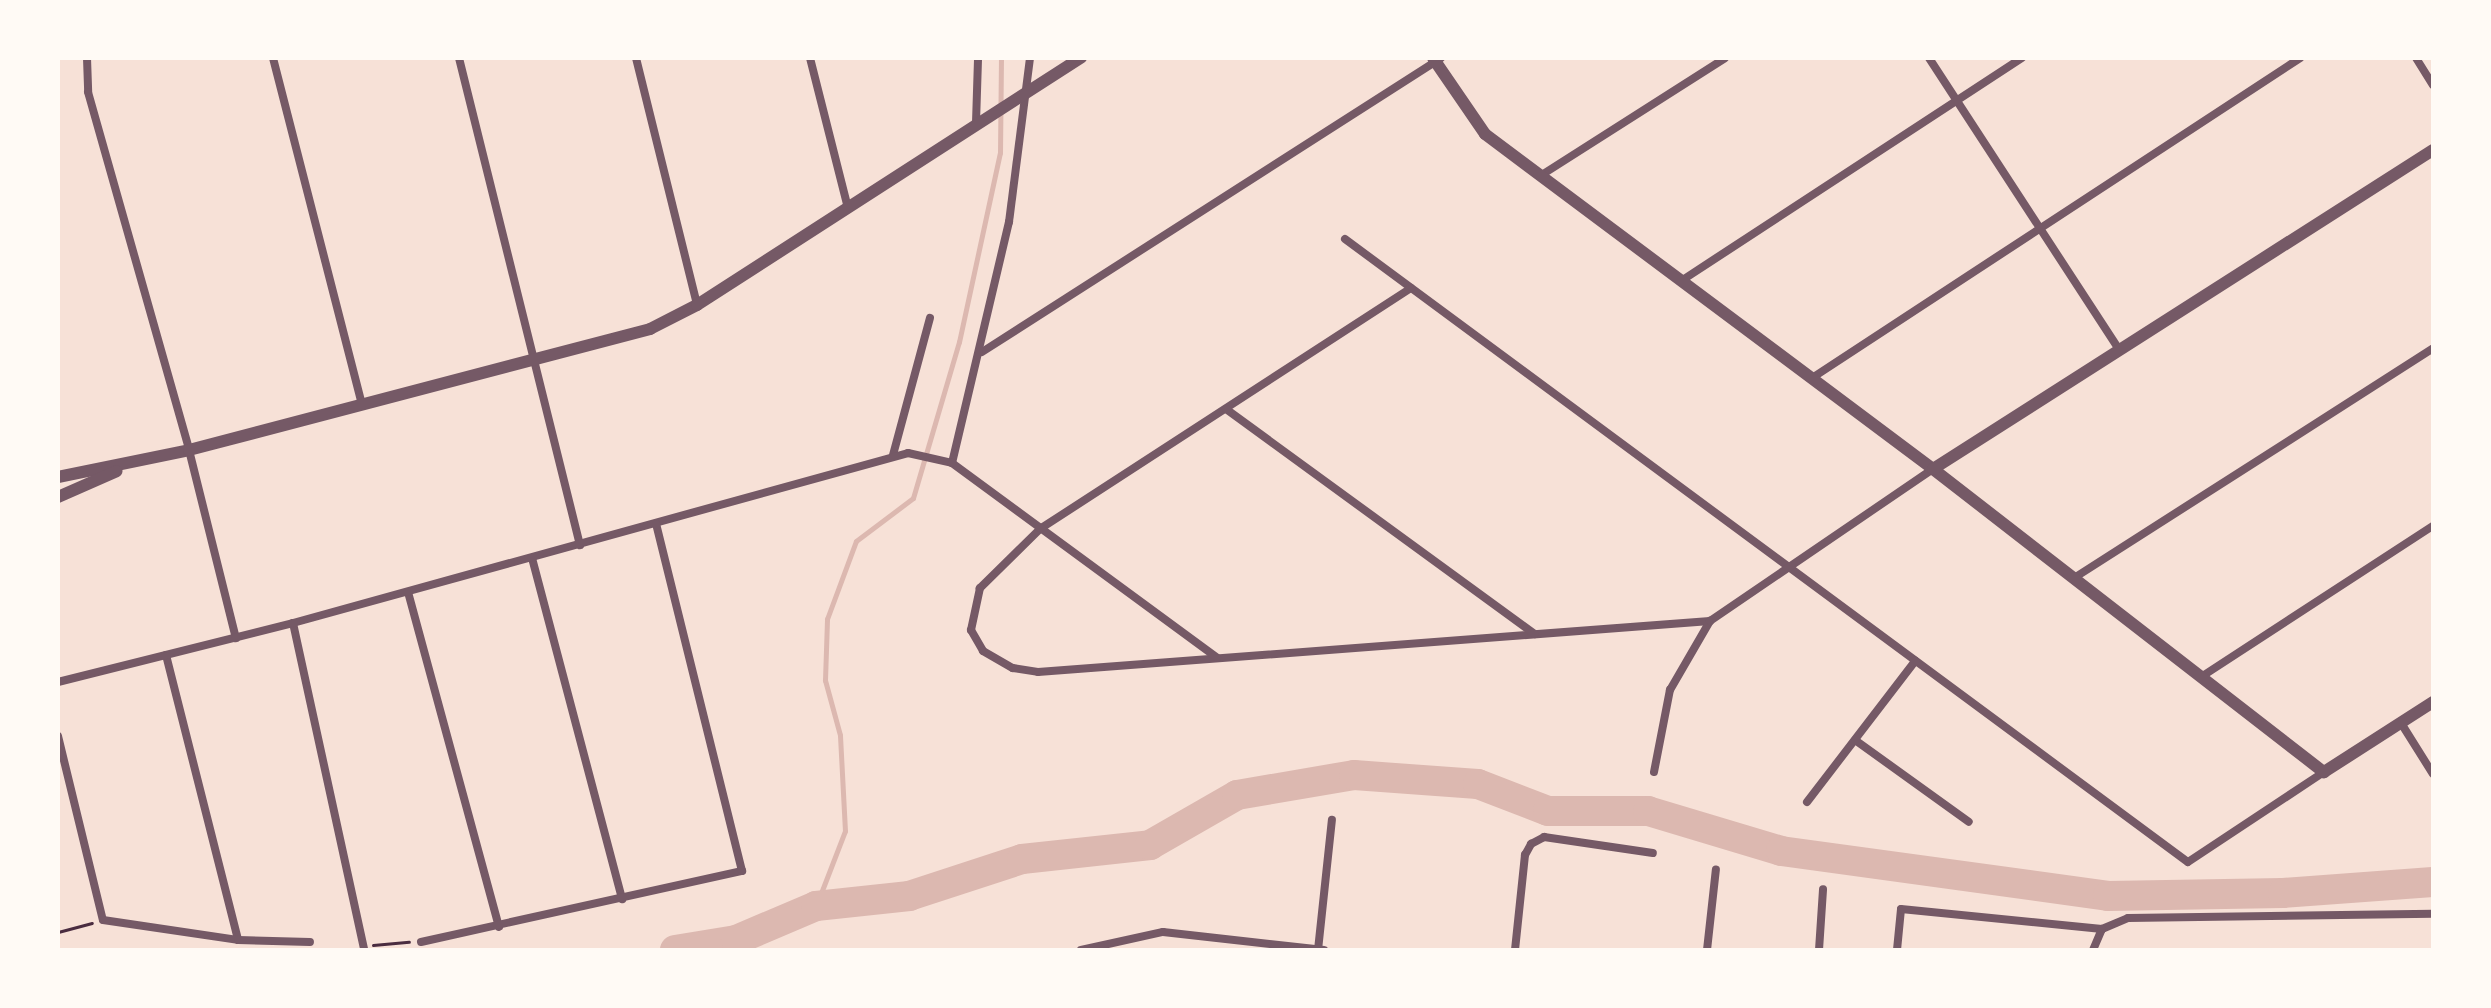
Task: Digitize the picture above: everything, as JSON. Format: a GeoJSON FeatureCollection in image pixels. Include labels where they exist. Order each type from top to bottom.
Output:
{"type":"FeatureCollection","features":[{"type":"Feature","properties":{"kind":"street"},"geometry":{"type":"LineString","coordinates":[[87,58],[88,92],[189,450],[236,638]]}},
{"type":"Feature","properties":{"kind":"street"},"geometry":{"type":"LineString","coordinates":[[273,58],[362,405]]}},
{"type":"Feature","properties":{"kind":"street"},"geometry":{"type":"LineString","coordinates":[[459,58],[580,545]]}},
{"type":"Feature","properties":{"kind":"street"},"geometry":{"type":"LineString","coordinates":[[636,58],[697,305]]}},
{"type":"Feature","properties":{"kind":"street"},"geometry":{"type":"LineString","coordinates":[[810,58],[848,208]]}},
{"type":"Feature","properties":{"kind":"street"},"geometry":{"type":"LineString","coordinates":[[978,58],[980,121]]}},
{"type":"Feature","properties":{"kind":"street"},"geometry":{"type":"LineString","coordinates":[[952,463],[982,352],[1030,58]]}},
{"type":"Feature","properties":{"kind":"street"},"geometry":{"type":"LineString","coordinates":[[58,477],[189,450],[650,329],[697,305],[1081,58]]}},
{"type":"Feature","properties":{"kind":"street"},"geometry":{"type":"LineString","coordinates":[[1540,176],[1725,58]]}},
{"type":"Feature","properties":{"kind":"street"},"geometry":{"type":"LineString","coordinates":[[1929,58],[2119,350]]}},
{"type":"Feature","properties":{"kind":"street"},"geometry":{"type":"LineString","coordinates":[[1681,281],[2022,58]]}},
{"type":"Feature","properties":{"kind":"street"},"geometry":{"type":"LineString","coordinates":[[1812,378],[2037,227],[2300,58]]}},
{"type":"Feature","properties":{"kind":"street"},"geometry":{"type":"LineString","coordinates":[[2416,58],[2433,85]]}},
{"type":"Feature","properties":{"kind":"street"},"geometry":{"type":"LineString","coordinates":[[982,352],[1436,59],[1485,134],[1933,469],[2324,772]]}},
{"type":"Feature","properties":{"kind":"street"},"geometry":{"type":"LineString","coordinates":[[1654,772],[1670,690],[1710,621],[1933,469],[2433,150]]}},
{"type":"Feature","properties":{"kind":"street"},"geometry":{"type":"LineString","coordinates":[[1345,239],[2188,862],[2433,702]]}},
{"type":"Feature","properties":{"kind":"street"},"geometry":{"type":"LineString","coordinates":[[1411,288],[1041,528],[990,576],[973,601],[971,630],[991,658],[1038,672],[1710,621]]}},
{"type":"Feature","properties":{"kind":"street"},"geometry":{"type":"LineString","coordinates":[[893,455],[930,318]]}},
{"type":"Feature","properties":{"kind":"street"},"geometry":{"type":"LineString","coordinates":[[2074,578],[2433,348]]}},
{"type":"Feature","properties":{"kind":"street"},"geometry":{"type":"LineString","coordinates":[[1226,409],[1536,634]]}},
{"type":"Feature","properties":{"kind":"street"},"geometry":{"type":"LineString","coordinates":[[58,682],[293,623],[908,453],[952,463],[1217,658]]}},
{"type":"Feature","properties":{"kind":"street"},"geometry":{"type":"LineString","coordinates":[[58,497],[134,463]]}},
{"type":"Feature","properties":{"kind":"street"},"geometry":{"type":"LineString","coordinates":[[421,942],[742,871],[656,524]]}},
{"type":"Feature","properties":{"kind":"street"},"geometry":{"type":"LineString","coordinates":[[2201,677],[2433,526]]}},
{"type":"Feature","properties":{"kind":"street"},"geometry":{"type":"LineString","coordinates":[[532,558],[622,899]]}},
{"type":"Feature","properties":{"kind":"street"},"geometry":{"type":"LineString","coordinates":[[408,592],[499,927]]}},
{"type":"Feature","properties":{"kind":"street"},"geometry":{"type":"LineString","coordinates":[[293,623],[365,948]]}},
{"type":"Feature","properties":{"kind":"street"},"geometry":{"type":"LineString","coordinates":[[166,655],[238,940]]}},
{"type":"Feature","properties":{"kind":"street"},"geometry":{"type":"LineString","coordinates":[[1807,802],[1915,661]]}},
{"type":"Feature","properties":{"kind":"street"},"geometry":{"type":"LineString","coordinates":[[2401,723],[2433,774]]}},
{"type":"Feature","properties":{"kind":"street"},"geometry":{"type":"LineString","coordinates":[[58,736],[103,920],[238,940],[310,942]]}},
{"type":"Feature","properties":{"kind":"street"},"geometry":{"type":"LineString","coordinates":[[1855,740],[1969,822]]}},
{"type":"Feature","properties":{"kind":"street"},"geometry":{"type":"LineString","coordinates":[[1318,950],[1332,820]]}},
{"type":"Feature","properties":{"kind":"street"},"geometry":{"type":"LineString","coordinates":[[1515,950],[1525,855],[1531,844],[1544,837],[1653,853]]}},
{"type":"Feature","properties":{"kind":"street"},"geometry":{"type":"LineString","coordinates":[[1707,950],[1716,869]]}},
{"type":"Feature","properties":{"kind":"street"},"geometry":{"type":"LineString","coordinates":[[1819,950],[1823,889]]}},
{"type":"Feature","properties":{"kind":"street"},"geometry":{"type":"LineString","coordinates":[[1897,950],[1901,909],[2102,929],[2128,918],[2433,914]]}},
{"type":"Feature","properties":{"kind":"street"},"geometry":{"type":"LineString","coordinates":[[2093,950],[2102,929]]}},
{"type":"Feature","properties":{"kind":"street"},"geometry":{"type":"LineString","coordinates":[[1081,950],[1120,946],[1163,932],[1324,950]]}},
{"type":"Feature","properties":{"kind":"path"},"geometry":{"type":"LineString","coordinates":[[58,932],[103,920]]}},
{"type":"Feature","properties":{"kind":"path"},"geometry":{"type":"LineString","coordinates":[[365,948],[421,942]]}},
{"type":"Feature","properties":{"kind":"waterway"},"geometry":{"type":"LineString","coordinates":[[816,906],[845,831],[840,735],[825,680],[827,619],[856,541],[913,498],[959,342],[1000,153],[1001,58]]}},
{"type":"Feature","properties":{"kind":"waterway"},"geometry":{"type":"LineString","coordinates":[[675,950],[736,940],[816,906],[909,896],[1022,859],[1150,845],[1237,795],[1354,775],[1478,784],[1548,811],[1648,811],[1781,851],[2108,896],[2283,893],[2433,882]]}}]}
